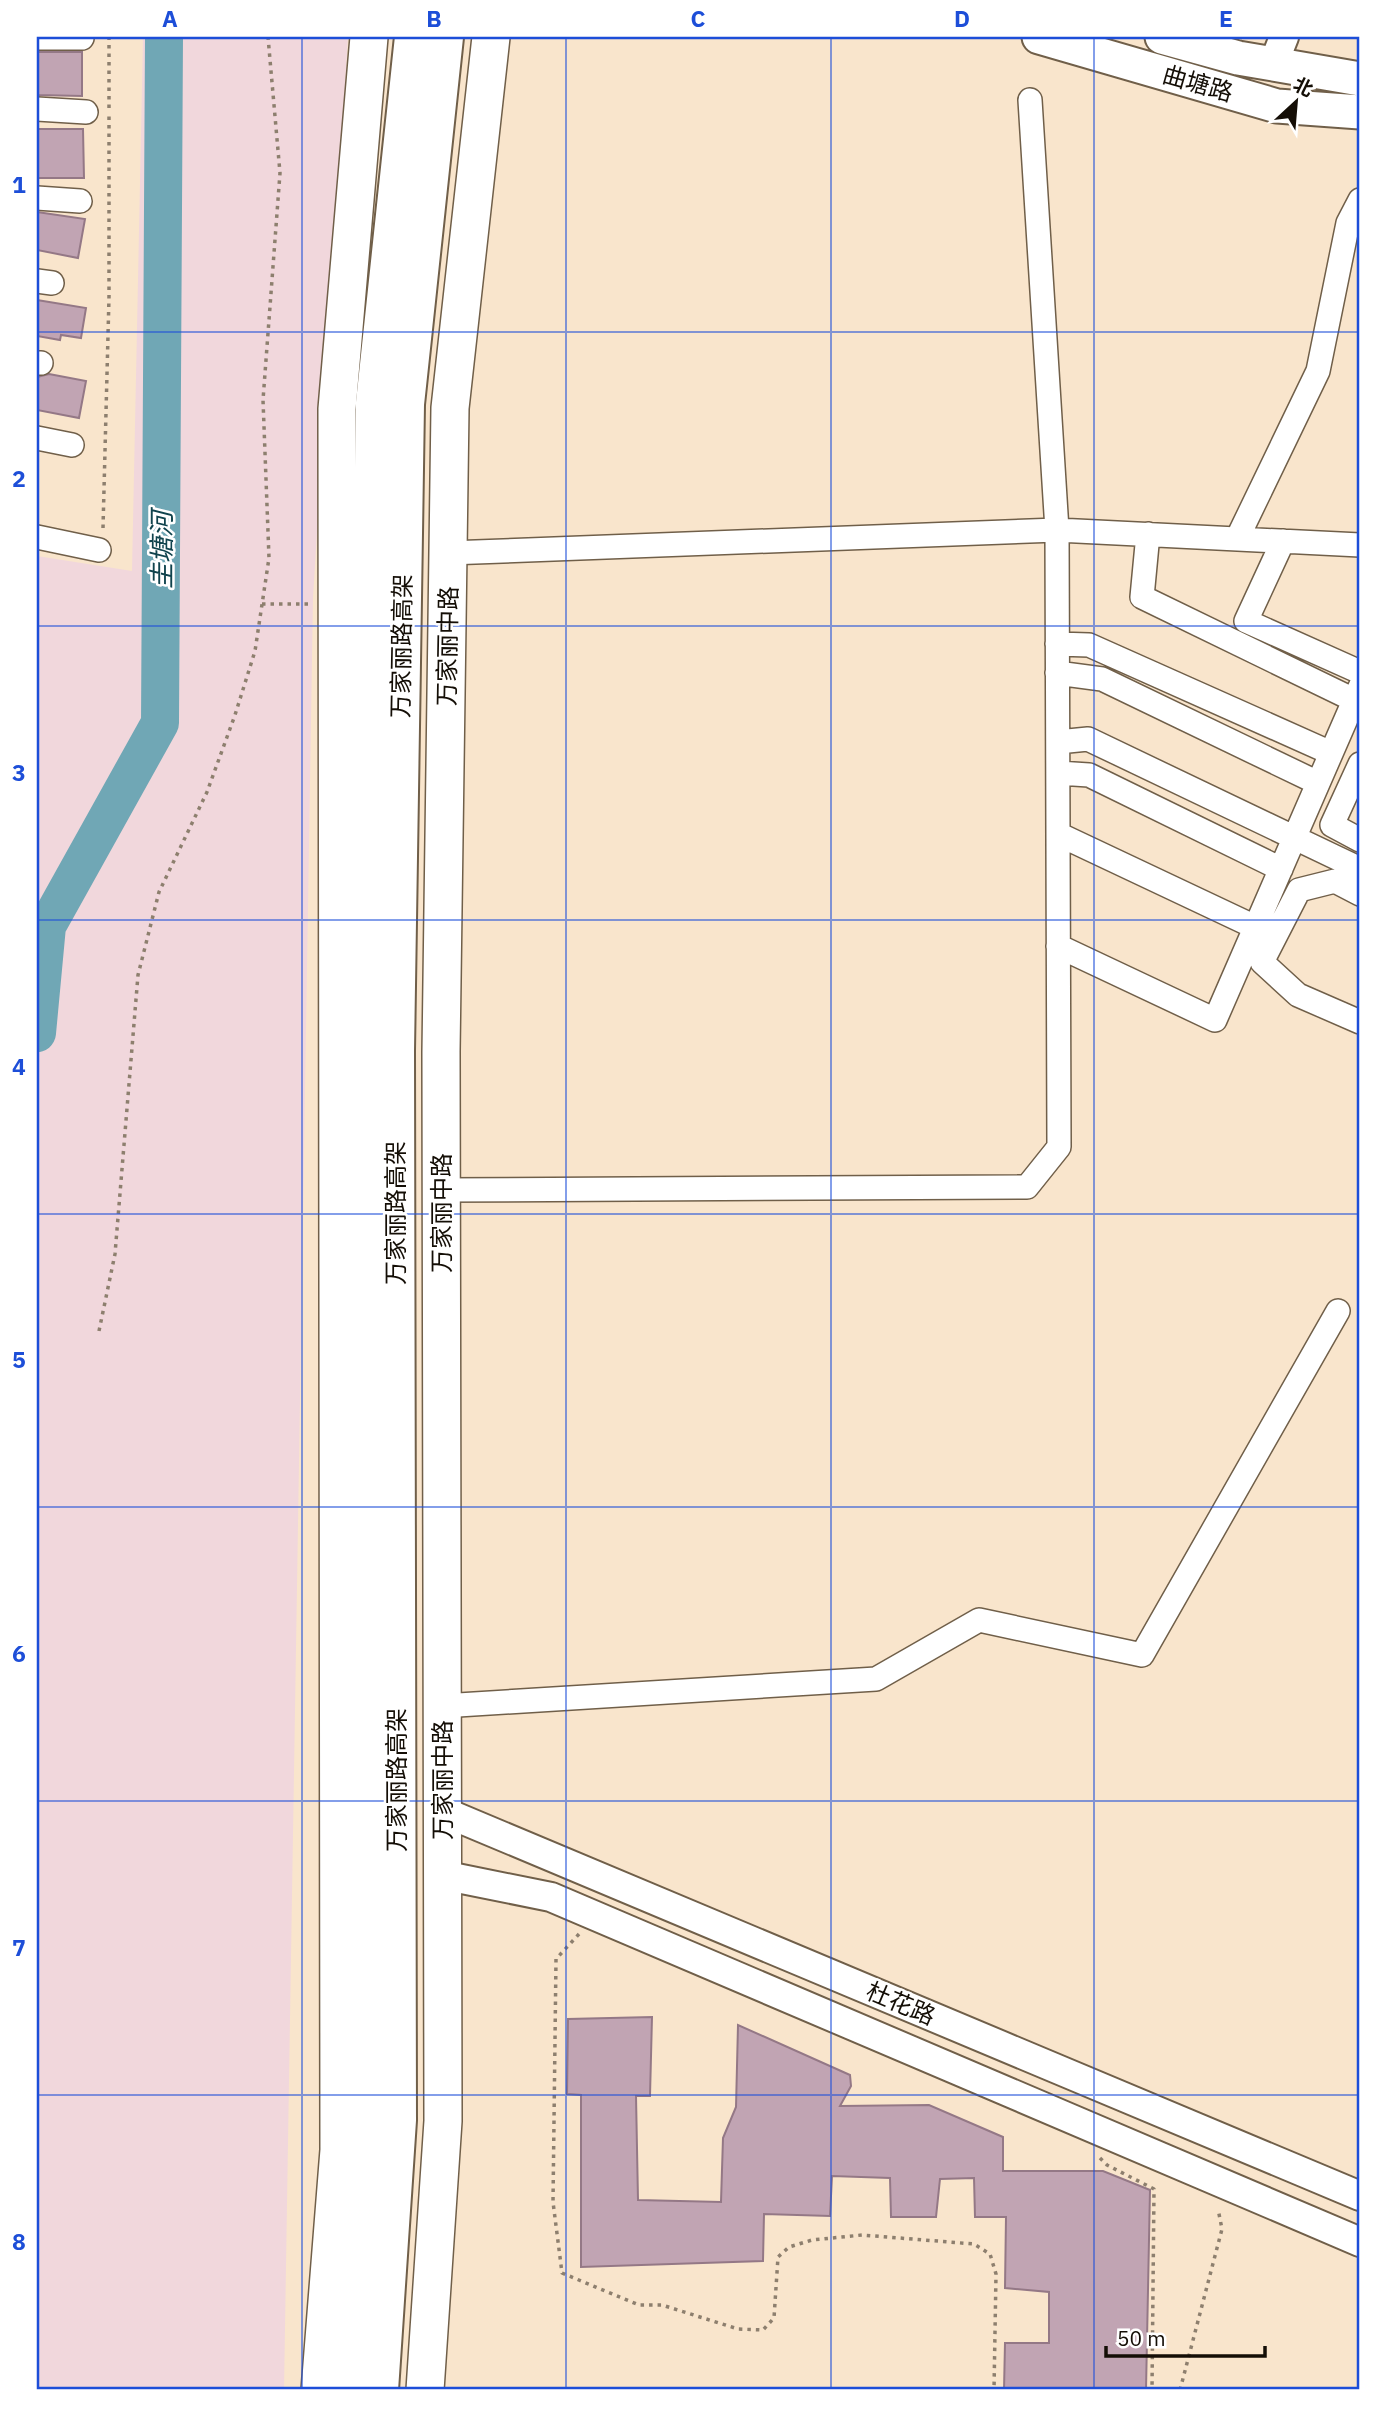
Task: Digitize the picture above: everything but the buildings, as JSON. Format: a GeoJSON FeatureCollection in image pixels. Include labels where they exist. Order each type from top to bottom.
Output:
{"type":"FeatureCollection","features":[{"type":"Feature","properties":{"kind":"highway","name":"万家丽路高架"},"geometry":{"type":"LineString","coordinates":[[349,2390],[367,2119],[365,1051],[375,403],[414,37]]}},
{"type":"Feature","properties":{"kind":"highway","name":"万家丽路高架"},"geometry":{"type":"LineString","coordinates":[[379,2390],[397,2120],[395,1051],[405,404],[444,37]]}},
{"type":"Feature","properties":{"kind":"main road"},"geometry":{"type":"LineString","coordinates":[[320,2390],[339,2150],[337,408],[369,37]]}},
{"type":"Feature","properties":{"kind":"main road","name":"万家丽中路"},"geometry":{"type":"LineString","coordinates":[[425,2390],[443,2121],[441,1190],[450,408],[491,37]]}},
{"type":"Feature","properties":{"kind":"main road","name":"曲塘路"},"geometry":{"type":"LineString","coordinates":[[1039,37],[1277,106],[1360,112]]}},
{"type":"Feature","properties":{"kind":"main road","name":"曲塘路"},"geometry":{"type":"LineString","coordinates":[[1163,37],[1278,51],[1360,79]]}},
{"type":"Feature","properties":{"kind":"street"},"geometry":{"type":"LineString","coordinates":[[37,38],[82,38]]}},
{"type":"Feature","properties":{"kind":"street"},"geometry":{"type":"LineString","coordinates":[[441,1190],[1027,1187],[1059,1147],[1057,530],[1030,100]]}},
{"type":"Feature","properties":{"kind":"street"},"geometry":{"type":"LineString","coordinates":[[37,109],[86,112]]}},
{"type":"Feature","properties":{"kind":"street"},"geometry":{"type":"LineString","coordinates":[[37,198],[80,201]]}},
{"type":"Feature","properties":{"kind":"street"},"geometry":{"type":"LineString","coordinates":[[1237,538],[1318,371],[1348,223],[1360,200]]}},
{"type":"Feature","properties":{"kind":"street"},"geometry":{"type":"LineString","coordinates":[[37,438],[72,445]]}},
{"type":"Feature","properties":{"kind":"street"},"geometry":{"type":"LineString","coordinates":[[448,554],[1057,530],[1360,545]]}},
{"type":"Feature","properties":{"kind":"street"},"geometry":{"type":"LineString","coordinates":[[1058,946],[1214,1020],[1357,694],[1237,643],[1142,597],[1148,534]]}},
{"type":"Feature","properties":{"kind":"street"},"geometry":{"type":"LineString","coordinates":[[37,537],[99,550]]}},
{"type":"Feature","properties":{"kind":"street"},"geometry":{"type":"LineString","coordinates":[[1237,643],[1283,541]]}},
{"type":"Feature","properties":{"kind":"street"},"geometry":{"type":"LineString","coordinates":[[1247,621],[1360,672]]}},
{"type":"Feature","properties":{"kind":"street"},"geometry":{"type":"LineString","coordinates":[[1057,644],[1088,645],[1331,753]]}},
{"type":"Feature","properties":{"kind":"street"},"geometry":{"type":"LineString","coordinates":[[1057,673],[1102,679],[1318,783]]}},
{"type":"Feature","properties":{"kind":"street"},"geometry":{"type":"LineString","coordinates":[[1058,743],[1088,739],[1360,869]]}},
{"type":"Feature","properties":{"kind":"street"},"geometry":{"type":"LineString","coordinates":[[1360,764],[1332,825],[1360,840]]}},
{"type":"Feature","properties":{"kind":"street"},"geometry":{"type":"LineString","coordinates":[[1058,773],[1089,775],[1281,869]]}},
{"type":"Feature","properties":{"kind":"street"},"geometry":{"type":"LineString","coordinates":[[1058,834],[1255,927]]}},
{"type":"Feature","properties":{"kind":"street"},"geometry":{"type":"LineString","coordinates":[[1360,894],[1335,881],[1298,890],[1262,961],[1298,995],[1360,1022]]}},
{"type":"Feature","properties":{"kind":"street"},"geometry":{"type":"LineString","coordinates":[[442,1706],[876,1679],[979,1620],[1142,1655],[1338,1311]]}},
{"type":"Feature","properties":{"kind":"street","name":"杜花路"},"geometry":{"type":"LineString","coordinates":[[442,1811],[1360,2196]]}},
{"type":"Feature","properties":{"kind":"street","name":"杜花路"},"geometry":{"type":"LineString","coordinates":[[442,1875],[551,1897],[1360,2242]]}},
{"type":"Feature","properties":{"kind":"path"},"geometry":{"type":"LineString","coordinates":[[99,550],[103,542],[108,310],[109,37]]}},
{"type":"Feature","properties":{"kind":"path"},"geometry":{"type":"LineString","coordinates":[[99,1331],[115,1254],[138,975],[159,892],[207,792],[235,715],[255,651],[269,558],[263,400],[280,173],[268,37]]}},
{"type":"Feature","properties":{"kind":"path"},"geometry":{"type":"LineString","coordinates":[[262,604],[337,603]]}},
{"type":"Feature","properties":{"kind":"path"},"geometry":{"type":"LineString","coordinates":[[580,1928],[583,1929],[556,1959],[553,2202],[562,2273],[639,2305],[662,2305],[738,2329],[763,2330],[774,2318],[778,2257],[789,2247],[812,2240],[862,2235],[974,2244],[990,2254],[996,2274],[994,2390]]}},
{"type":"Feature","properties":{"kind":"path"},"geometry":{"type":"LineString","coordinates":[[1099,2157],[1107,2165],[1154,2189],[1152,2390]]}},
{"type":"Feature","properties":{"kind":"path"},"geometry":{"type":"LineString","coordinates":[[1180,2390],[1222,2229],[1217,2204]]}},
{"type":"Feature","properties":{"kind":"shaded area"},"geometry":{"type":"Polygon","coordinates":[[[143,37],[348,37],[313,597],[284,2390],[37,2390],[37,556],[132,571],[143,37]]]}},
{"type":"Feature","properties":{"kind":"waterway","name":"圭塘河"},"geometry":{"type":"LineString","coordinates":[[37,1033],[47,926],[160,723],[164,37]]}}]}
